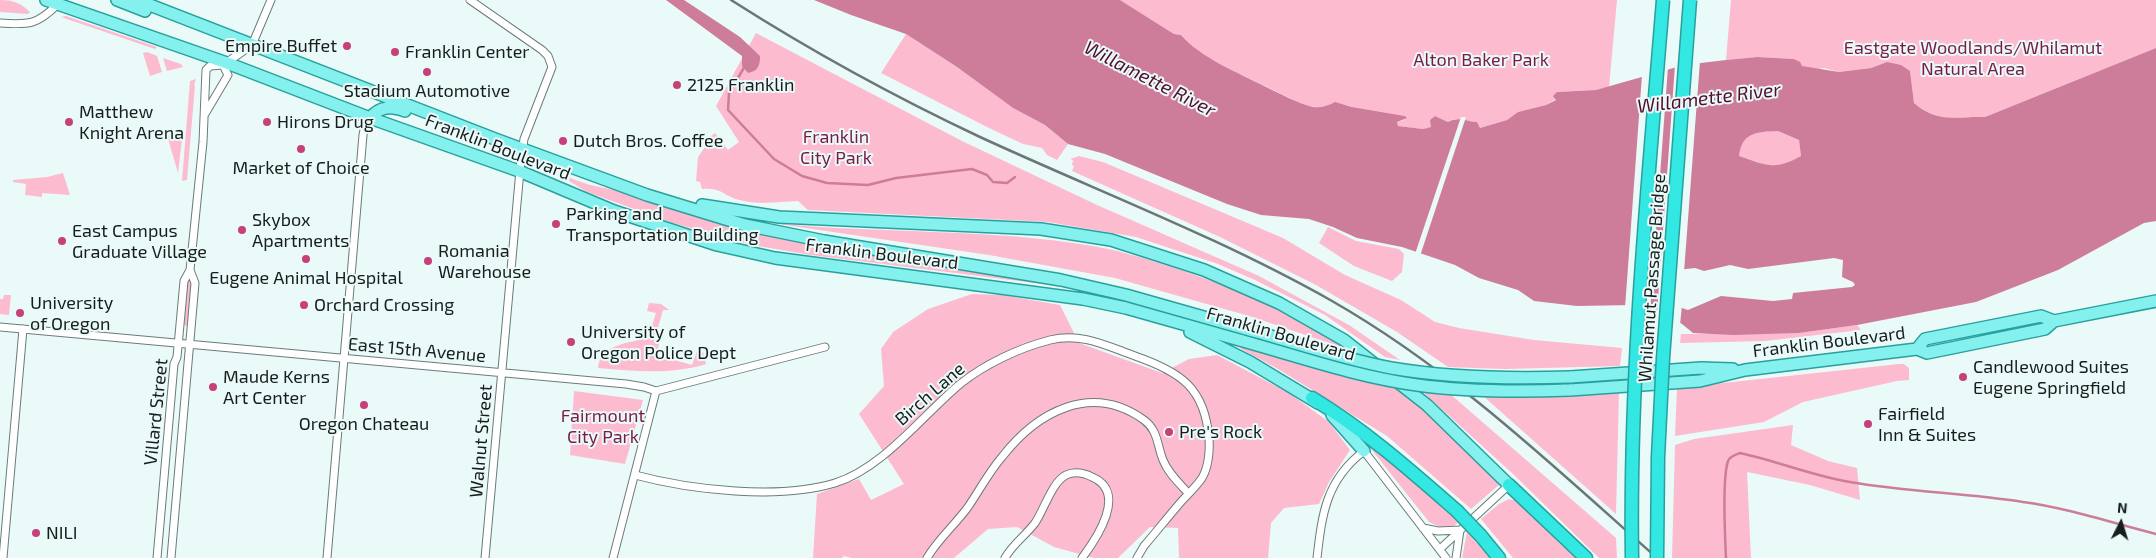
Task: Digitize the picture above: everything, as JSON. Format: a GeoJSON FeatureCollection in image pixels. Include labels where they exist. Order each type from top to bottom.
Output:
{"type":"FeatureCollection","features":[{"type":"Feature","properties":{"kind":"highway","name":"Whilamut Passage Bridge"},"geometry":{"type":"LineString","coordinates":[[1632,558],[1632,443],[1636,358],[1662,0]]}},
{"type":"Feature","properties":{"kind":"highway","name":"Whilamut Passage Bridge"},"geometry":{"type":"LineString","coordinates":[[1657,558],[1658,457],[1663,358],[1690,0]]}},
{"type":"Feature","properties":{"kind":"highway"},"geometry":{"type":"LineString","coordinates":[[1312,398],[1344,417],[1370,436],[1458,511],[1499,558]]}},
{"type":"Feature","properties":{"kind":"highway"},"geometry":{"type":"LineString","coordinates":[[1509,485],[1586,558]]}},
{"type":"Feature","properties":{"kind":"main road","name":"Franklin Boulevard"},"geometry":{"type":"LineString","coordinates":[[46,0],[60,2],[370,118],[519,171],[614,211],[717,245],[793,261],[1038,292],[1126,308],[1357,373],[1418,386],[1523,392],[1700,381],[1745,370],[1917,349],[1927,353],[2045,329],[2054,321],[2156,301]]}},
{"type":"Feature","properties":{"kind":"main road"},"geometry":{"type":"LineString","coordinates":[[116,0],[173,21],[192,21]]}},
{"type":"Feature","properties":{"kind":"main road","name":"Franklin Boulevard"},"geometry":{"type":"LineString","coordinates":[[137,0],[495,139],[647,195],[745,225],[779,233],[1061,280],[1126,295],[1357,360],[1418,372],[1508,378],[1570,377],[1701,368],[1745,370]]}},
{"type":"Feature","properties":{"kind":"main road"},"geometry":{"type":"LineString","coordinates":[[370,118],[379,110],[396,108],[454,130],[495,139]]}},
{"type":"Feature","properties":{"kind":"main road"},"geometry":{"type":"LineString","coordinates":[[647,195],[779,217],[1041,229],[1111,240],[1204,270],[1279,303],[1344,340],[1427,405],[1509,485]]}},
{"type":"Feature","properties":{"kind":"main road"},"geometry":{"type":"LineString","coordinates":[[1166,320],[1250,362],[1312,398],[1347,430],[1364,451]]}},
{"type":"Feature","properties":{"kind":"street"},"geometry":{"type":"LineString","coordinates":[[252,46],[271,0]]}},
{"type":"Feature","properties":{"kind":"street","name":"Walnut Street"},"geometry":{"type":"LineString","coordinates":[[470,0],[542,50],[552,62],[551,72],[524,139],[519,171],[485,558]]}},
{"type":"Feature","properties":{"kind":"street"},"geometry":{"type":"LineString","coordinates":[[0,23],[24,25],[32,23],[40,20],[60,2]]}},
{"type":"Feature","properties":{"kind":"street","name":"Villard Street"},"geometry":{"type":"LineString","coordinates":[[171,558],[190,344],[194,283],[190,270],[205,114],[206,70],[210,66],[225,64],[252,46]]}},
{"type":"Feature","properties":{"kind":"street","name":"Villard Street"},"geometry":{"type":"LineString","coordinates":[[205,114],[228,75],[225,64]]}},
{"type":"Feature","properties":{"kind":"street"},"geometry":{"type":"LineString","coordinates":[[327,558],[363,136],[365,125],[370,118]]}},
{"type":"Feature","properties":{"kind":"street","name":"Villard Street"},"geometry":{"type":"LineString","coordinates":[[157,558],[174,364],[184,281],[190,270]]}},
{"type":"Feature","properties":{"kind":"street","name":"East 15th Avenue"},"geometry":{"type":"LineString","coordinates":[[0,327],[626,384],[656,391],[825,347]]}},
{"type":"Feature","properties":{"kind":"street"},"geometry":{"type":"LineString","coordinates":[[3,558],[23,329]]}},
{"type":"Feature","properties":{"kind":"street","name":"Birch Lane"},"geometry":{"type":"LineString","coordinates":[[635,474],[690,486],[759,491],[798,490],[832,484],[862,471],[890,450],[962,382],[980,371],[1025,348],[1051,340],[1076,337],[1097,342],[1156,363],[1182,377],[1196,392],[1208,428],[1208,456],[1203,477],[1188,493],[1139,557]]}},
{"type":"Feature","properties":{"kind":"street"},"geometry":{"type":"LineString","coordinates":[[613,558],[656,391]]}},
{"type":"Feature","properties":{"kind":"street"},"geometry":{"type":"LineString","coordinates":[[927,558],[937,543],[966,509],[1001,458],[1016,441],[1044,417],[1077,404],[1105,404],[1124,409],[1144,420],[1150,425],[1157,438],[1166,467],[1188,493]]}},
{"type":"Feature","properties":{"kind":"street"},"geometry":{"type":"LineString","coordinates":[[1317,558],[1321,523],[1327,498],[1352,460],[1364,451],[1446,558]]}},
{"type":"Feature","properties":{"kind":"street"},"geometry":{"type":"LineString","coordinates":[[1005,558],[1034,524],[1057,483],[1066,475],[1080,473],[1097,479],[1103,484],[1109,497],[1106,512],[1097,534],[1082,558]]}},
{"type":"Feature","properties":{"kind":"street"},"geometry":{"type":"LineString","coordinates":[[1440,549],[1509,485]]}},
{"type":"Feature","properties":{"kind":"street"},"geometry":{"type":"LineString","coordinates":[[1423,528],[1438,531],[1460,530]]}},
{"type":"Feature","properties":{"kind":"street"},"geometry":{"type":"LineString","coordinates":[[1456,558],[1460,530]]}},
{"type":"Feature","properties":{"kind":"green space"},"geometry":{"type":"Polygon","coordinates":[[[0,0],[16,3],[30,12],[28,14],[0,12],[0,0]]]}},
{"type":"Feature","properties":{"kind":"green space","name":"Alton Baker Park"},"geometry":{"type":"Polygon","coordinates":[[[1120,0],[1617,0],[1609,87],[1596,90],[1557,92],[1556,99],[1546,105],[1518,112],[1507,120],[1480,128],[1477,122],[1454,119],[1448,122],[1435,116],[1430,120],[1432,127],[1423,129],[1398,126],[1397,122],[1404,120],[1405,116],[1347,105],[1320,107],[1297,102],[1210,58],[1181,35],[1174,34],[1120,0]]]}},
{"type":"Feature","properties":{"kind":"green space","name":"Eastgate Woodlands/Whilamut Natural Area"},"geometry":{"type":"Polygon","coordinates":[[[1731,0],[2156,0],[2156,48],[1985,117],[1948,118],[1931,114],[1914,103],[1910,71],[1887,62],[1871,68],[1839,72],[1824,68],[1813,70],[1802,66],[1794,59],[1757,57],[1726,60],[1731,0]]]}},
{"type":"Feature","properties":{"kind":"green space"},"geometry":{"type":"Polygon","coordinates":[[[66,16],[157,47],[155,49],[61,17],[66,16]]]}},
{"type":"Feature","properties":{"kind":"green space","name":"Franklin City Park"},"geometry":{"type":"Polygon","coordinates":[[[756,33],[962,141],[1097,205],[1259,276],[1349,325],[1400,360],[1385,357],[1325,315],[1255,280],[1218,264],[1136,237],[1048,222],[808,210],[798,201],[746,202],[714,189],[702,189],[700,182],[696,181],[698,157],[707,144],[704,142],[715,133],[728,150],[739,142],[716,106],[756,33]]]}},
{"type":"Feature","properties":{"kind":"green space"},"geometry":{"type":"Polygon","coordinates":[[[906,34],[957,67],[1013,108],[1045,125],[1068,144],[1057,160],[1047,155],[1042,148],[1023,144],[881,73],[906,34]]]}},
{"type":"Feature","properties":{"kind":"green space"},"geometry":{"type":"Polygon","coordinates":[[[147,52],[157,56],[162,72],[150,76],[143,53],[147,52]]]}},
{"type":"Feature","properties":{"kind":"green space"},"geometry":{"type":"Polygon","coordinates":[[[163,58],[181,64],[183,67],[167,71],[163,58]]]}},
{"type":"Feature","properties":{"kind":"green space"},"geometry":{"type":"Polygon","coordinates":[[[196,79],[187,180],[182,181],[190,81],[196,79]]]}},
{"type":"Feature","properties":{"kind":"green space"},"geometry":{"type":"Polygon","coordinates":[[[1778,131],[1799,140],[1801,156],[1787,165],[1766,165],[1738,156],[1743,142],[1747,138],[1757,133],[1778,131]]]}},
{"type":"Feature","properties":{"kind":"green space"},"geometry":{"type":"Polygon","coordinates":[[[174,133],[176,137],[181,136],[182,139],[178,173],[167,135],[174,133]]]}},
{"type":"Feature","properties":{"kind":"green space"},"geometry":{"type":"Polygon","coordinates":[[[1079,156],[1103,162],[1283,238],[1345,275],[1401,300],[1435,322],[1459,328],[1534,340],[1622,348],[1620,366],[1505,369],[1448,367],[1397,332],[1316,285],[1220,237],[1072,171],[1074,166],[1072,165],[1073,160],[1070,159],[1079,156]]]}},
{"type":"Feature","properties":{"kind":"green space"},"geometry":{"type":"Polygon","coordinates":[[[63,173],[70,195],[42,193],[42,197],[25,195],[26,184],[13,182],[13,180],[47,177],[63,173]]]}},
{"type":"Feature","properties":{"kind":"green space"},"geometry":{"type":"Polygon","coordinates":[[[570,178],[590,185],[624,192],[677,210],[1044,280],[1043,284],[811,255],[752,245],[673,223],[587,192],[569,181],[570,178]]]}},
{"type":"Feature","properties":{"kind":"green space"},"geometry":{"type":"Polygon","coordinates":[[[772,223],[852,229],[1013,236],[1093,246],[1162,264],[1233,289],[1279,310],[1344,348],[1249,316],[1115,278],[989,255],[772,223]]]}},
{"type":"Feature","properties":{"kind":"green space"},"geometry":{"type":"Polygon","coordinates":[[[1328,227],[1356,241],[1399,249],[1404,254],[1402,272],[1392,281],[1354,266],[1319,243],[1328,227]]]}},
{"type":"Feature","properties":{"kind":"green space"},"geometry":{"type":"Polygon","coordinates":[[[188,278],[192,282],[188,324],[186,326],[183,324],[188,278]]]}},
{"type":"Feature","properties":{"kind":"green space"},"geometry":{"type":"Polygon","coordinates":[[[972,294],[1002,295],[1060,305],[1079,343],[1162,373],[1189,359],[1217,355],[1289,393],[1329,422],[1350,450],[1329,482],[1319,504],[1284,508],[1271,523],[1268,558],[1179,558],[1178,528],[1150,527],[1118,558],[1094,558],[1054,547],[1017,527],[988,529],[954,558],[852,558],[844,556],[842,558],[813,558],[817,494],[859,479],[871,500],[904,484],[859,414],[884,386],[881,349],[893,332],[928,309],[972,294]]]}},
{"type":"Feature","properties":{"kind":"green space"},"geometry":{"type":"Polygon","coordinates":[[[4,295],[11,295],[9,315],[0,314],[0,299],[3,299],[4,295]]]}},
{"type":"Feature","properties":{"kind":"green space"},"geometry":{"type":"Polygon","coordinates":[[[649,303],[661,304],[669,310],[663,310],[654,342],[659,344],[656,355],[692,365],[697,351],[703,352],[706,364],[666,371],[598,368],[600,360],[610,349],[624,343],[648,338],[656,313],[647,311],[649,303]]]}},
{"type":"Feature","properties":{"kind":"green space"},"geometry":{"type":"Polygon","coordinates":[[[1857,325],[1861,330],[1765,341],[1680,343],[1681,334],[1799,333],[1857,325]]]}},
{"type":"Feature","properties":{"kind":"green space"},"geometry":{"type":"Polygon","coordinates":[[[1243,344],[1400,387],[1500,484],[1471,509],[1387,436],[1278,369],[1241,349],[1243,344]]]}},
{"type":"Feature","properties":{"kind":"green space"},"geometry":{"type":"Polygon","coordinates":[[[1904,364],[1909,368],[1909,380],[1803,402],[1764,422],[1675,436],[1677,388],[1904,364]]]}},
{"type":"Feature","properties":{"kind":"green space","name":"Fairmount City Park"},"geometry":{"type":"Polygon","coordinates":[[[574,391],[643,400],[625,464],[570,455],[574,391]]]}},
{"type":"Feature","properties":{"kind":"green space"},"geometry":{"type":"Polygon","coordinates":[[[1423,392],[1449,393],[1616,538],[1617,558],[1599,558],[1513,474],[1423,392]]]}},
{"type":"Feature","properties":{"kind":"green space"},"geometry":{"type":"Polygon","coordinates":[[[1619,392],[1616,514],[1482,395],[1619,392]]]}},
{"type":"Feature","properties":{"kind":"green space"},"geometry":{"type":"Polygon","coordinates":[[[1793,425],[1791,445],[1828,461],[1857,468],[1860,500],[1810,485],[1747,472],[1751,558],[1672,558],[1675,445],[1694,439],[1793,425]]]}},
{"type":"Feature","properties":{"kind":"green space"},"geometry":{"type":"Polygon","coordinates":[[[1364,440],[1442,505],[1458,523],[1444,527],[1429,522],[1364,440]]]}},
{"type":"Feature","properties":{"kind":"green space"},"geometry":{"type":"Polygon","coordinates":[[[1509,499],[1518,501],[1561,545],[1578,558],[1513,558],[1481,519],[1499,504],[1509,499]]]}},
{"type":"Feature","properties":{"kind":"green space"},"geometry":{"type":"Polygon","coordinates":[[[1467,532],[1490,558],[1462,558],[1467,532]]]}},
{"type":"Feature","properties":{"kind":"water"},"geometry":{"type":"Polygon","coordinates":[[[666,0],[684,0],[740,37],[760,56],[758,67],[748,73],[742,66],[742,56],[666,0]]]}},
{"type":"Feature","properties":{"kind":"water","name":"Willamette River"},"geometry":{"type":"Polygon","coordinates":[[[814,0],[1120,0],[1174,34],[1181,35],[1210,58],[1295,101],[1313,107],[1330,105],[1335,102],[1352,107],[1405,116],[1407,118],[1397,122],[1398,126],[1423,129],[1431,127],[1430,120],[1435,116],[1448,122],[1459,119],[1477,122],[1480,128],[1507,120],[1518,112],[1546,105],[1556,100],[1553,96],[1557,92],[1596,90],[1684,65],[1757,57],[1794,59],[1800,62],[1802,66],[1839,72],[1871,68],[1887,62],[1901,65],[1910,71],[1914,103],[1923,110],[1948,118],[1985,117],[2156,48],[2156,221],[2144,223],[2058,270],[1976,302],[1857,325],[1799,333],[1733,335],[1693,333],[1662,312],[1633,305],[1577,306],[1534,301],[1518,290],[1479,278],[1455,265],[1402,247],[1357,238],[1309,219],[1261,215],[1227,204],[1105,154],[1068,144],[1045,125],[1013,108],[957,67],[906,34],[814,0]],[[1778,131],[1757,133],[1747,138],[1743,142],[1739,156],[1763,164],[1777,165],[1792,161],[1801,156],[1799,140],[1778,131]],[[1834,258],[1748,269],[1730,265],[1704,271],[1695,268],[1677,270],[1667,303],[1688,310],[1721,296],[1773,301],[1792,299],[1793,293],[1852,287],[1855,285],[1853,282],[1842,277],[1843,260],[1834,258]]]}},
{"type":"Feature","properties":{"kind":"pier"},"geometry":{"type":"Polygon","coordinates":[[[1700,61],[1684,272],[1679,273],[1672,283],[1669,301],[1682,305],[1680,325],[1657,313],[1675,65],[1700,61]]]}},
{"type":"Feature","properties":{"kind":"pier"},"geometry":{"type":"Polygon","coordinates":[[[1668,67],[1650,312],[1625,308],[1642,75],[1668,67]]]}},
{"type":"Feature","properties":{"kind":"pier"},"geometry":{"type":"Polygon","coordinates":[[[1461,117],[1466,117],[1420,256],[1415,254],[1461,117]]]}},
{"type":"Feature","properties":{"kind":"waterway"},"geometry":{"type":"LineString","coordinates":[[745,66],[729,93],[728,110],[774,159],[802,176],[827,183],[868,185],[896,178],[972,169],[987,175],[993,182],[1007,183],[1015,177]]}},
{"type":"Feature","properties":{"kind":"waterway"},"geometry":{"type":"LineString","coordinates":[[1726,558],[1724,508],[1726,469],[1730,458],[1740,453],[1836,479],[1893,488],[1980,496],[2040,505],[2156,534]]}},
{"type":"Feature","properties":{"kind":"railway"},"geometry":{"type":"LineString","coordinates":[[731,0],[854,73],[916,106],[980,137],[1202,235],[1332,301],[1376,328],[1461,388],[1540,454],[1657,558]]}},
{"type":"Feature","properties":{"kind":"place","name":"Empire Buffet"},"geometry":{"type":"Point","coordinates":[347,46]}},
{"type":"Feature","properties":{"kind":"place","name":"Franklin Center"},"geometry":{"type":"Point","coordinates":[395,52]}},
{"type":"Feature","properties":{"kind":"place","name":"Stadium Automotive"},"geometry":{"type":"Point","coordinates":[427,72]}},
{"type":"Feature","properties":{"kind":"place","name":"2125 Franklin"},"geometry":{"type":"Point","coordinates":[677,85]}},
{"type":"Feature","properties":{"kind":"place","name":"Matthew Knight Arena"},"geometry":{"type":"Point","coordinates":[69,122]}},
{"type":"Feature","properties":{"kind":"place","name":"Hirons Drug"},"geometry":{"type":"Point","coordinates":[267,122]}},
{"type":"Feature","properties":{"kind":"place","name":"Dutch Bros. Coffee"},"geometry":{"type":"Point","coordinates":[563,141]}},
{"type":"Feature","properties":{"kind":"place","name":"Market of Choice"},"geometry":{"type":"Point","coordinates":[301,149]}},
{"type":"Feature","properties":{"kind":"place","name":"Parking and Transportation Building"},"geometry":{"type":"Point","coordinates":[556,224]}},
{"type":"Feature","properties":{"kind":"place","name":"Skybox Apartments"},"geometry":{"type":"Point","coordinates":[242,230]}},
{"type":"Feature","properties":{"kind":"place","name":"East Campus Graduate Village"},"geometry":{"type":"Point","coordinates":[62,241]}},
{"type":"Feature","properties":{"kind":"place","name":"Eugene Animal Hospital"},"geometry":{"type":"Point","coordinates":[306,259]}},
{"type":"Feature","properties":{"kind":"place","name":"Romania Warehouse"},"geometry":{"type":"Point","coordinates":[428,261]}},
{"type":"Feature","properties":{"kind":"place","name":"Orchard Crossing"},"geometry":{"type":"Point","coordinates":[304,305]}},
{"type":"Feature","properties":{"kind":"place","name":"University of Oregon"},"geometry":{"type":"Point","coordinates":[20,313]}},
{"type":"Feature","properties":{"kind":"place","name":"University of Oregon Police Dept"},"geometry":{"type":"Point","coordinates":[571,342]}},
{"type":"Feature","properties":{"kind":"place","name":"Candlewood Suites Eugene Springfield"},"geometry":{"type":"Point","coordinates":[1963,377]}},
{"type":"Feature","properties":{"kind":"place","name":"Maude Kerns Art Center"},"geometry":{"type":"Point","coordinates":[213,387]}},
{"type":"Feature","properties":{"kind":"place","name":"Oregon Chateau"},"geometry":{"type":"Point","coordinates":[364,405]}},
{"type":"Feature","properties":{"kind":"place","name":"Fairfield Inn & Suites"},"geometry":{"type":"Point","coordinates":[1868,424]}},
{"type":"Feature","properties":{"kind":"place","name":"Pre's Rock"},"geometry":{"type":"Point","coordinates":[1169,432]}},
{"type":"Feature","properties":{"kind":"place","name":"NILI"},"geometry":{"type":"Point","coordinates":[36,533]}}]}
